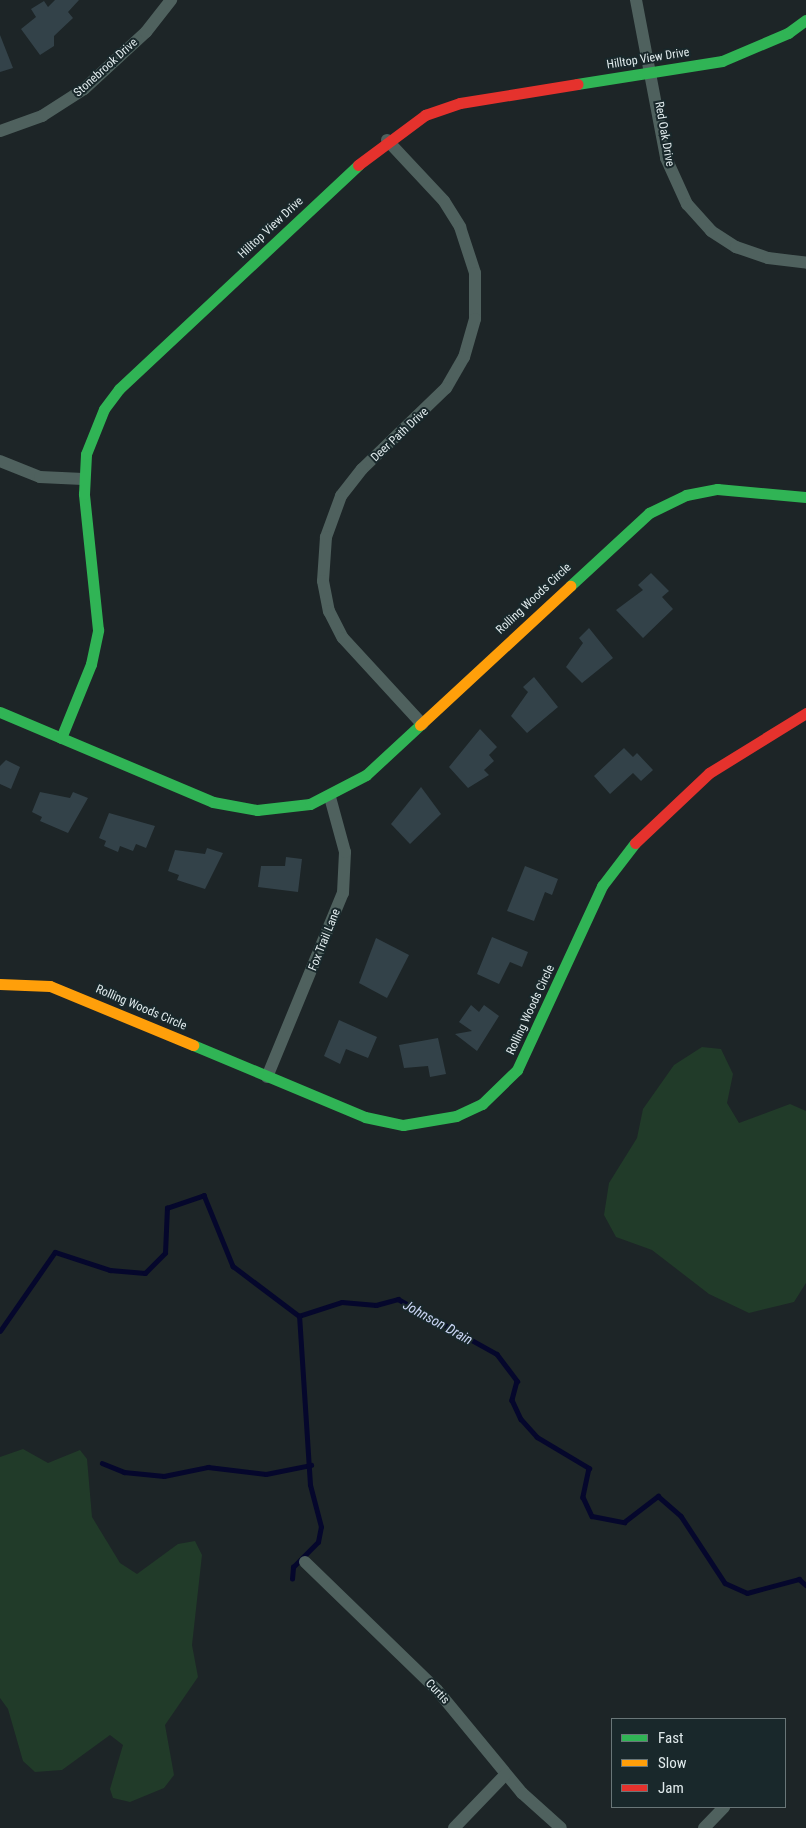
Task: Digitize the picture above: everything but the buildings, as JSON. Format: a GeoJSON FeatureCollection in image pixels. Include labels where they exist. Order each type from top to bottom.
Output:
{"type":"FeatureCollection","features":[{"type":"Feature","properties":{"kind":"street","name":"Stonebrook Drive"},"geometry":{"type":"LineString","coordinates":[[0,131],[42,116],[84,89],[146,32],[171,0]]}},
{"type":"Feature","properties":{"kind":"street","name":"Red Oak Drive"},"geometry":{"type":"LineString","coordinates":[[636,0],[653,73],[666,158],[677,187],[696,215],[736,247],[768,258],[806,263]]}},
{"type":"Feature","properties":{"kind":"street","name":"Hilltop View Drive"},"geometry":{"type":"LineString","coordinates":[[61,738],[91,664],[98,630],[83,479],[93,431],[119,390],[387,140],[425,115],[460,103],[722,61],[788,33],[806,20]]}},
{"type":"Feature","properties":{"kind":"street","name":"Deer Path Drive"},"geometry":{"type":"LineString","coordinates":[[387,140],[444,201],[460,227],[475,273],[475,319],[464,357],[446,388],[362,470],[341,496],[326,537],[323,580],[329,611],[343,638],[422,724]]}},
{"type":"Feature","properties":{"kind":"street"},"geometry":{"type":"LineString","coordinates":[[0,461],[40,476],[83,479]]}},
{"type":"Feature","properties":{"kind":"street","name":"Rolling Woods Circle"},"geometry":{"type":"LineString","coordinates":[[0,712],[230,806],[284,809],[330,797],[366,775],[649,513],[686,495],[717,489],[806,497]]}},
{"type":"Feature","properties":{"kind":"street","name":"Rolling Woods Circle"},"geometry":{"type":"LineString","coordinates":[[0,984],[50,986],[73,994],[267,1077],[384,1122],[432,1123],[482,1104],[512,1076],[530,1050],[602,886],[620,857],[709,773],[806,713]]}},
{"type":"Feature","properties":{"kind":"street","name":"Fox Trail Lane"},"geometry":{"type":"LineString","coordinates":[[267,1077],[343,893],[345,852],[330,797]]}},
{"type":"Feature","properties":{"kind":"street","name":"Curtis"},"geometry":{"type":"LineString","coordinates":[[305,1562],[437,1690],[505,1775],[561,1828]]}},
{"type":"Feature","properties":{"kind":"street"},"geometry":{"type":"LineString","coordinates":[[454,1828],[505,1775]]}},
{"type":"Feature","properties":{"kind":"street"},"geometry":{"type":"LineString","coordinates":[[704,1828],[723,1808]]}},
{"type":"Feature","properties":{"kind":"green space"},"geometry":{"type":"Polygon","coordinates":[[[702,1047],[721,1049],[733,1074],[727,1103],[739,1123],[790,1104],[806,1111],[806,1283],[794,1302],[749,1313],[709,1294],[652,1250],[616,1237],[604,1215],[609,1183],[637,1138],[643,1109],[674,1065],[702,1047]]]}},
{"type":"Feature","properties":{"kind":"green space"},"geometry":{"type":"Polygon","coordinates":[[[23,1449],[48,1463],[80,1450],[87,1459],[92,1517],[120,1563],[137,1574],[178,1544],[195,1541],[202,1555],[192,1645],[198,1677],[165,1725],[174,1775],[164,1788],[130,1802],[113,1798],[110,1789],[123,1745],[110,1735],[62,1770],[35,1772],[23,1761],[8,1709],[0,1698],[0,1457],[23,1449]]]}},
{"type":"Feature","properties":{"kind":"waterway","name":"Johnson Drain"},"geometry":{"type":"LineString","coordinates":[[0,1331],[55,1252],[110,1270],[145,1273],[165,1253],[167,1208],[204,1195],[233,1266],[299,1316]]}},
{"type":"Feature","properties":{"kind":"waterway","name":"Johnson Drain"},"geometry":{"type":"LineString","coordinates":[[299,1316],[342,1302],[376,1305],[398,1299],[497,1354],[517,1381],[512,1400],[521,1419],[537,1437],[589,1468],[583,1497],[592,1516],[624,1522],[658,1496],[681,1516],[725,1583],[747,1593],[799,1579],[806,1585]]}},
{"type":"Feature","properties":{"kind":"waterway"},"geometry":{"type":"LineString","coordinates":[[292,1579],[293,1567],[318,1542],[321,1527],[310,1485],[299,1316]]}},
{"type":"Feature","properties":{"kind":"waterway"},"geometry":{"type":"LineString","coordinates":[[102,1463],[124,1472],[164,1476],[208,1467],[266,1474],[311,1465]]}},
{"type":"Feature","properties":{"kind":"traffic: fast"},"geometry":{"type":"LineString","coordinates":[[577,84],[722,61],[788,33],[806,20]]}},
{"type":"Feature","properties":{"kind":"traffic: fast"},"geometry":{"type":"LineString","coordinates":[[61,738],[91,664],[98,630],[84,494],[86,454],[104,409],[119,389],[358,165]]}},
{"type":"Feature","properties":{"kind":"traffic: fast"},"geometry":{"type":"LineString","coordinates":[[570,586],[649,513],[686,495],[717,489],[806,497]]}},
{"type":"Feature","properties":{"kind":"traffic: fast"},"geometry":{"type":"LineString","coordinates":[[0,712],[213,802],[257,810],[310,804],[366,775],[420,725]]}},
{"type":"Feature","properties":{"kind":"traffic: fast"},"geometry":{"type":"LineString","coordinates":[[193,1045],[365,1117],[403,1125],[456,1116],[482,1104],[517,1070],[602,886],[635,843]]}},
{"type":"Feature","properties":{"kind":"traffic: slow"},"geometry":{"type":"LineString","coordinates":[[420,725],[570,586]]}},
{"type":"Feature","properties":{"kind":"traffic: slow"},"geometry":{"type":"LineString","coordinates":[[0,984],[50,986],[193,1045]]}},
{"type":"Feature","properties":{"kind":"traffic: jam"},"geometry":{"type":"LineString","coordinates":[[358,165],[425,115],[460,103],[577,84]]}},
{"type":"Feature","properties":{"kind":"traffic: jam"},"geometry":{"type":"LineString","coordinates":[[635,843],[709,773],[806,713]]}}]}
